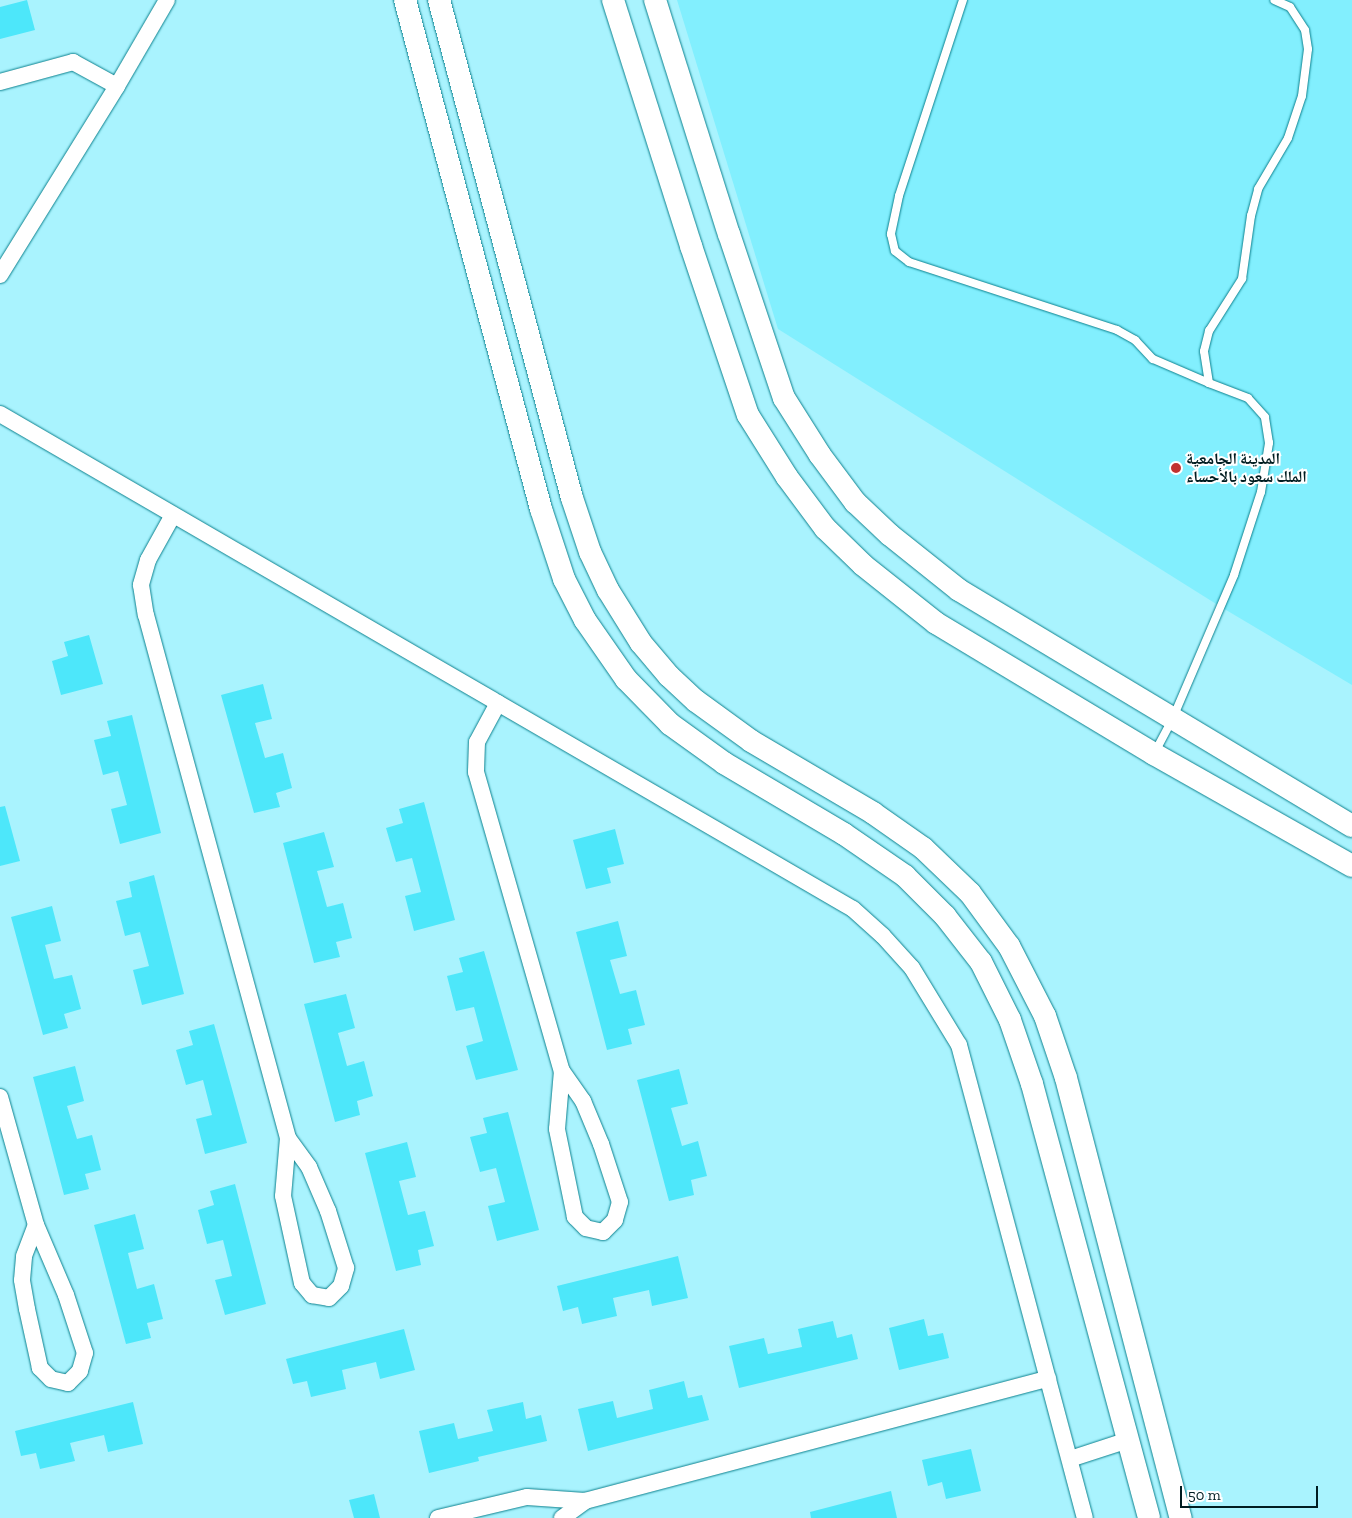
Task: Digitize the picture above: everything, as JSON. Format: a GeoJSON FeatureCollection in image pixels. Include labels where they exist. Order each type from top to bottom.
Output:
{"type":"FeatureCollection","features":[{"type":"Feature","properties":{"kind":"main road"},"geometry":{"type":"LineString","coordinates":[[405,0],[541,509],[564,579],[585,620],[626,679],[670,724],[724,763],[874,853],[905,876],[945,916],[981,962],[1010,1020],[1032,1084],[1148,1518]]}},
{"type":"Feature","properties":{"kind":"main road"},"geometry":{"type":"LineString","coordinates":[[439,0],[572,498],[590,552],[608,590],[641,644],[669,676],[696,701],[752,741],[873,813],[923,848],[970,893],[1009,946],[1045,1016],[1066,1078],[1181,1518]]}},
{"type":"Feature","properties":{"kind":"main road"},"geometry":{"type":"LineString","coordinates":[[613,0],[691,246],[748,415],[787,477],[825,528],[863,565],[936,623],[1154,754],[1352,866]]}},
{"type":"Feature","properties":{"kind":"main road"},"geometry":{"type":"LineString","coordinates":[[655,0],[729,234],[784,398],[820,455],[855,502],[890,535],[959,590],[1172,720],[1352,826]]}},
{"type":"Feature","properties":{"kind":"main road"},"geometry":{"type":"LineString","coordinates":[[1056,1172],[1088,1164]]}},
{"type":"Feature","properties":{"kind":"street"},"geometry":{"type":"LineString","coordinates":[[0,275],[117,86],[167,0]]}},
{"type":"Feature","properties":{"kind":"street"},"geometry":{"type":"LineString","coordinates":[[0,82],[73,62],[117,86]]}},
{"type":"Feature","properties":{"kind":"street"},"geometry":{"type":"LineString","coordinates":[[0,414],[853,909],[883,936],[912,968],[959,1045],[1085,1518]]}},
{"type":"Feature","properties":{"kind":"street"},"geometry":{"type":"LineString","coordinates":[[173,515],[148,560],[141,585],[288,1138],[283,1196],[302,1283],[312,1295],[329,1298],[341,1286],[346,1268],[328,1211],[309,1167],[288,1138]]}},
{"type":"Feature","properties":{"kind":"street"},"geometry":{"type":"LineString","coordinates":[[498,703],[477,742],[476,772],[562,1071],[583,1100],[601,1144],[620,1202],[615,1220],[603,1232],[586,1228],[575,1217],[557,1129],[562,1071]]}},
{"type":"Feature","properties":{"kind":"street"},"geometry":{"type":"LineString","coordinates":[[0,1097],[36,1225],[66,1295],[85,1353],[80,1371],[68,1382],[51,1379],[40,1368],[27,1309],[22,1280],[24,1264],[36,1225]]}},
{"type":"Feature","properties":{"kind":"street"},"geometry":{"type":"LineString","coordinates":[[438,1518],[528,1497],[585,1501],[1048,1379]]}},
{"type":"Feature","properties":{"kind":"street"},"geometry":{"type":"LineString","coordinates":[[1070,1459],[1128,1440]]}},
{"type":"Feature","properties":{"kind":"street"},"geometry":{"type":"LineString","coordinates":[[562,1518],[585,1501]]}},
{"type":"Feature","properties":{"kind":"lane"},"geometry":{"type":"LineString","coordinates":[[963,0],[899,196],[891,234],[895,251],[909,262],[1117,330],[1135,340],[1153,359],[1248,398],[1265,417],[1269,442],[1261,492],[1234,575],[1172,720],[1154,754]]}},
{"type":"Feature","properties":{"kind":"lane"},"geometry":{"type":"LineString","coordinates":[[1209,383],[1204,351],[1209,331],[1242,280],[1251,216],[1258,190],[1288,138],[1302,96],[1308,49],[1305,30],[1290,7],[1274,0]]}},
{"type":"Feature","properties":{"kind":"shaded area","name":"المدينة الجامعية الملك سعود بالأحساء"},"geometry":{"type":"Polygon","coordinates":[[[677,0],[1352,0],[1352,685],[1221,607],[778,329],[677,0]]]}},
{"type":"Feature","properties":{"kind":"building"},"geometry":{"type":"Polygon","coordinates":[[[27,0],[35,30],[0,39],[0,7],[27,0]]]}},
{"type":"Feature","properties":{"kind":"building"},"geometry":{"type":"Polygon","coordinates":[[[89,635],[103,684],[61,695],[52,661],[68,656],[64,642],[89,635]]]}},
{"type":"Feature","properties":{"kind":"building"},"geometry":{"type":"Polygon","coordinates":[[[263,684],[272,719],[255,723],[265,758],[283,753],[292,788],[276,793],[280,807],[254,813],[221,695],[263,684]]]}},
{"type":"Feature","properties":{"kind":"building"},"geometry":{"type":"Polygon","coordinates":[[[132,715],[161,833],[120,844],[111,809],[127,805],[118,771],[103,775],[94,740],[111,736],[107,721],[132,715]]]}},
{"type":"Feature","properties":{"kind":"building"},"geometry":{"type":"Polygon","coordinates":[[[424,802],[455,920],[414,931],[405,896],[421,892],[412,858],[396,862],[386,828],[403,823],[399,809],[424,802]]]}},
{"type":"Feature","properties":{"kind":"building"},"geometry":{"type":"Polygon","coordinates":[[[5,806],[20,861],[0,866],[0,807],[5,806]]]}},
{"type":"Feature","properties":{"kind":"building"},"geometry":{"type":"Polygon","coordinates":[[[615,829],[624,864],[607,868],[611,883],[586,889],[573,840],[615,829]]]}},
{"type":"Feature","properties":{"kind":"building"},"geometry":{"type":"Polygon","coordinates":[[[324,832],[334,867],[317,871],[327,907],[343,903],[352,938],[336,942],[340,957],[314,963],[283,843],[324,832]]]}},
{"type":"Feature","properties":{"kind":"building"},"geometry":{"type":"Polygon","coordinates":[[[154,875],[184,994],[142,1005],[133,970],[149,966],[140,932],[125,936],[116,901],[132,897],[129,882],[154,875]]]}},
{"type":"Feature","properties":{"kind":"building"},"geometry":{"type":"Polygon","coordinates":[[[52,906],[61,941],[45,945],[54,979],[72,975],[81,1009],[64,1014],[68,1028],[43,1035],[11,917],[52,906]]]}},
{"type":"Feature","properties":{"kind":"building"},"geometry":{"type":"Polygon","coordinates":[[[618,921],[627,956],[610,960],[620,994],[636,990],[645,1025],[628,1029],[632,1044],[607,1050],[576,932],[618,921]]]}},
{"type":"Feature","properties":{"kind":"building"},"geometry":{"type":"Polygon","coordinates":[[[484,951],[518,1070],[476,1080],[466,1046],[483,1041],[474,1007],[456,1011],[447,976],[463,972],[459,958],[484,951]]]}},
{"type":"Feature","properties":{"kind":"building"},"geometry":{"type":"Polygon","coordinates":[[[346,994],[355,1028],[338,1033],[347,1066],[364,1061],[373,1096],[357,1101],[360,1115],[335,1122],[304,1004],[346,994]]]}},
{"type":"Feature","properties":{"kind":"building"},"geometry":{"type":"Polygon","coordinates":[[[214,1024],[247,1143],[205,1154],[196,1119],[212,1115],[203,1080],[186,1085],[176,1050],[193,1045],[189,1031],[214,1024]]]}},
{"type":"Feature","properties":{"kind":"building"},"geometry":{"type":"Polygon","coordinates":[[[75,1066],[84,1101],[67,1106],[77,1139],[92,1135],[101,1170],[85,1174],[89,1189],[64,1195],[33,1077],[75,1066]]]}},
{"type":"Feature","properties":{"kind":"building"},"geometry":{"type":"Polygon","coordinates":[[[679,1069],[688,1104],[671,1108],[682,1146],[698,1141],[707,1176],[691,1180],[694,1195],[669,1201],[637,1080],[679,1069]]]}},
{"type":"Feature","properties":{"kind":"building"},"geometry":{"type":"Polygon","coordinates":[[[508,1112],[539,1230],[497,1241],[488,1206],[505,1202],[496,1168],[480,1172],[470,1137],[487,1133],[483,1118],[508,1112]]]}},
{"type":"Feature","properties":{"kind":"building"},"geometry":{"type":"Polygon","coordinates":[[[407,1142],[416,1177],[399,1181],[408,1215],[425,1211],[434,1246],[418,1250],[421,1265],[396,1271],[365,1153],[407,1142]]]}},
{"type":"Feature","properties":{"kind":"building"},"geometry":{"type":"Polygon","coordinates":[[[235,1184],[266,1304],[225,1315],[215,1280],[232,1276],[223,1240],[207,1244],[198,1210],[214,1205],[210,1191],[235,1184]]]}},
{"type":"Feature","properties":{"kind":"building"},"geometry":{"type":"Polygon","coordinates":[[[135,1214],[144,1249],[128,1253],[137,1289],[154,1284],[163,1319],[147,1323],[151,1338],[126,1344],[94,1225],[135,1214]]]}},
{"type":"Feature","properties":{"kind":"building"},"geometry":{"type":"Polygon","coordinates":[[[678,1256],[688,1298],[652,1306],[649,1290],[613,1298],[617,1316],[582,1324],[578,1307],[563,1311],[557,1286],[678,1256]]]}},
{"type":"Feature","properties":{"kind":"building"},"geometry":{"type":"Polygon","coordinates":[[[924,1319],[928,1336],[943,1333],[949,1358],[899,1370],[889,1328],[924,1319]]]}},
{"type":"Feature","properties":{"kind":"building"},"geometry":{"type":"Polygon","coordinates":[[[833,1321],[837,1338],[852,1334],[858,1359],[739,1388],[729,1346],[764,1338],[768,1354],[802,1347],[798,1329],[833,1321]]]}},
{"type":"Feature","properties":{"kind":"building"},"geometry":{"type":"Polygon","coordinates":[[[404,1329],[415,1370],[380,1379],[376,1362],[342,1370],[346,1389],[311,1397],[307,1381],[293,1384],[286,1359],[404,1329]]]}},
{"type":"Feature","properties":{"kind":"building"},"geometry":{"type":"Polygon","coordinates":[[[684,1381],[688,1398],[702,1395],[709,1420],[588,1451],[578,1409],[613,1401],[617,1418],[653,1409],[649,1390],[684,1381]]]}},
{"type":"Feature","properties":{"kind":"building"},"geometry":{"type":"Polygon","coordinates":[[[133,1402],[143,1444],[108,1452],[104,1435],[70,1443],[75,1461],[40,1469],[36,1453],[21,1456],[15,1431],[133,1402]]]}},
{"type":"Feature","properties":{"kind":"building"},"geometry":{"type":"Polygon","coordinates":[[[523,1402],[526,1419],[541,1415],[547,1441],[478,1457],[479,1461],[429,1473],[419,1431],[454,1423],[458,1439],[493,1431],[487,1410],[523,1402]]]}},
{"type":"Feature","properties":{"kind":"building"},"geometry":{"type":"Polygon","coordinates":[[[971,1449],[981,1491],[946,1499],[942,1482],[928,1486],[922,1460],[971,1449]]]}},
{"type":"Feature","properties":{"kind":"building"},"geometry":{"type":"Polygon","coordinates":[[[891,1491],[897,1518],[811,1518],[810,1512],[891,1491]]]}},
{"type":"Feature","properties":{"kind":"building"},"geometry":{"type":"Polygon","coordinates":[[[374,1494],[380,1518],[354,1518],[349,1500],[374,1494]]]}},
{"type":"Feature","properties":{"kind":"place","name":"المدينة الجامعية الملك سعود بالأحساء"},"geometry":{"type":"Point","coordinates":[1176,468]}}]}
